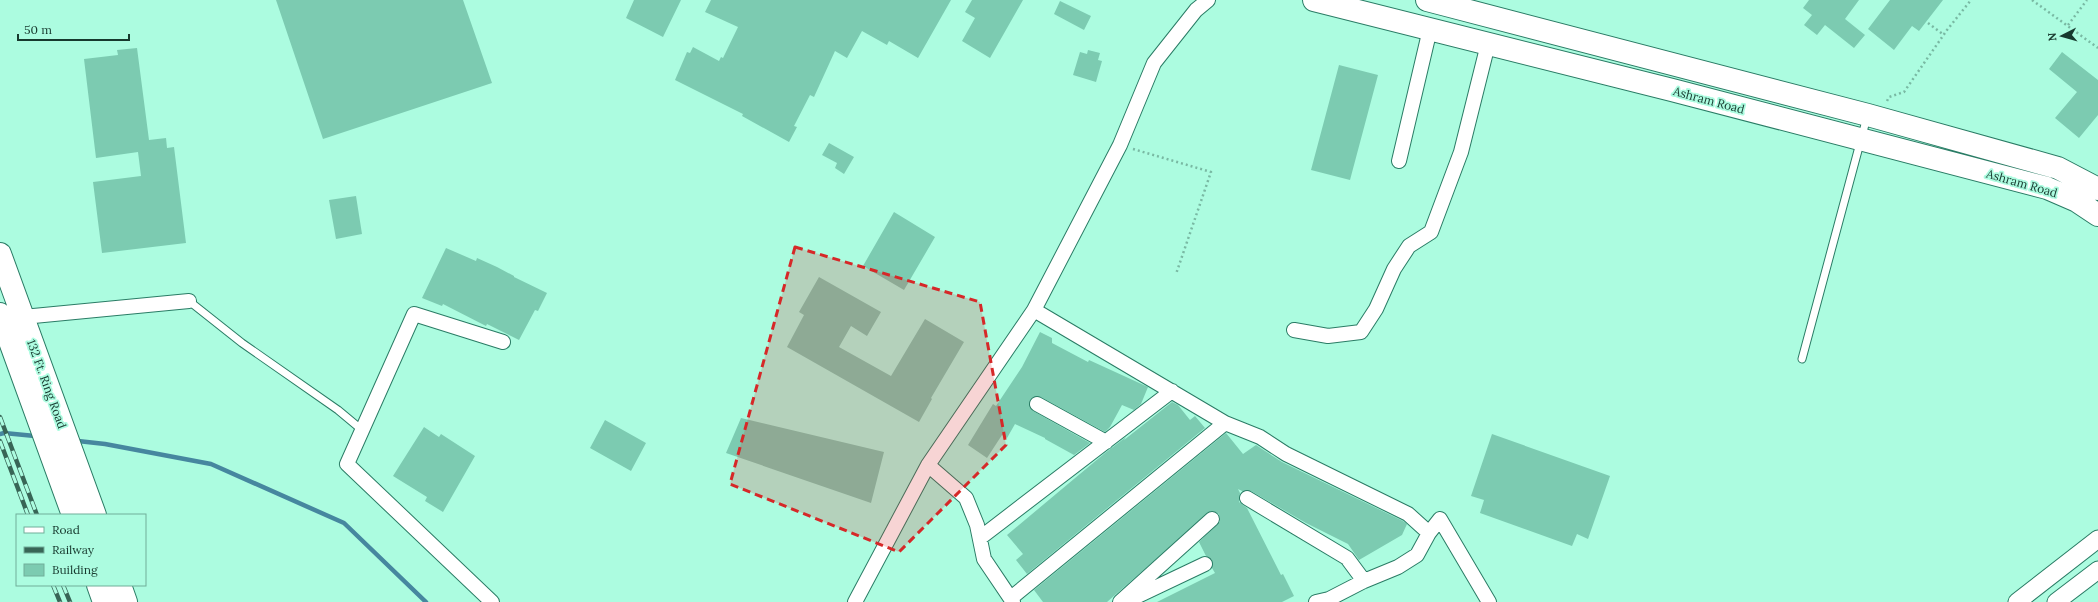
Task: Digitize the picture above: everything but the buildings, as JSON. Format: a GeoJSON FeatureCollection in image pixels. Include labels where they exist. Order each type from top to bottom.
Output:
{"type":"FeatureCollection","features":[{"type":"Feature","properties":{"kind":"main road","name":"Ashram Road"},"geometry":{"type":"LineString","coordinates":[[1314,0],[2047,188],[2077,202],[2098,215]]}},
{"type":"Feature","properties":{"kind":"main road","name":"Ashram Road"},"geometry":{"type":"LineString","coordinates":[[1427,0],[1874,117],[2058,168],[2094,186]]}},
{"type":"Feature","properties":{"kind":"main road"},"geometry":{"type":"LineString","coordinates":[[2077,202],[2094,186]]}},
{"type":"Feature","properties":{"kind":"main road","name":"132 Ft. Ring Road"},"geometry":{"type":"LineString","coordinates":[[0,254],[95,514]]}},
{"type":"Feature","properties":{"kind":"main road","name":"132 Ft. Ring Road"},"geometry":{"type":"LineString","coordinates":[[0,314],[73,514]]}},
{"type":"Feature","properties":{"kind":"main road"},"geometry":{"type":"LineString","coordinates":[[98,586],[104,602]]}},
{"type":"Feature","properties":{"kind":"main road"},"geometry":{"type":"LineString","coordinates":[[120,586],[126,602]]}},
{"type":"Feature","properties":{"kind":"street"},"geometry":{"type":"LineString","coordinates":[[855,602],[928,464],[1034,310],[1120,145],[1154,63],[1196,10],[1208,0]]}},
{"type":"Feature","properties":{"kind":"street"},"geometry":{"type":"LineString","coordinates":[[1399,161],[1430,30]]}},
{"type":"Feature","properties":{"kind":"street"},"geometry":{"type":"LineString","coordinates":[[1294,330],[1328,336],[1361,332],[1376,309],[1394,269],[1409,246],[1431,232],[1461,152],[1488,44]]}},
{"type":"Feature","properties":{"kind":"street"},"geometry":{"type":"LineString","coordinates":[[23,317],[189,301]]}},
{"type":"Feature","properties":{"kind":"street"},"geometry":{"type":"LineString","coordinates":[[1034,310],[1225,422],[1260,437],[1286,454],[1408,514],[1429,533]]}},
{"type":"Feature","properties":{"kind":"street"},"geometry":{"type":"LineString","coordinates":[[492,602],[346,464],[414,314],[503,342]]}},
{"type":"Feature","properties":{"kind":"street"},"geometry":{"type":"LineString","coordinates":[[980,538],[1172,391]]}},
{"type":"Feature","properties":{"kind":"street"},"geometry":{"type":"LineString","coordinates":[[1037,404],[1106,442]]}},
{"type":"Feature","properties":{"kind":"street"},"geometry":{"type":"LineString","coordinates":[[928,464],[966,498],[980,538],[984,559],[1012,600],[1225,422]]}},
{"type":"Feature","properties":{"kind":"street"},"geometry":{"type":"LineString","coordinates":[[1247,498],[1347,558],[1364,581]]}},
{"type":"Feature","properties":{"kind":"street"},"geometry":{"type":"LineString","coordinates":[[1120,602],[1212,519]]}},
{"type":"Feature","properties":{"kind":"street"},"geometry":{"type":"LineString","coordinates":[[1316,602],[1329,599],[1364,581],[1398,567],[1417,555],[1429,533],[1440,519],[1489,602]]}},
{"type":"Feature","properties":{"kind":"street"},"geometry":{"type":"LineString","coordinates":[[2017,602],[2098,539]]}},
{"type":"Feature","properties":{"kind":"street"},"geometry":{"type":"LineString","coordinates":[[1125,602],[1205,564]]}},
{"type":"Feature","properties":{"kind":"street"},"geometry":{"type":"LineString","coordinates":[[2056,602],[2098,570]]}},
{"type":"Feature","properties":{"kind":"lane"},"geometry":{"type":"LineString","coordinates":[[1802,359],[1861,140],[1874,117]]}},
{"type":"Feature","properties":{"kind":"lane"},"geometry":{"type":"LineString","coordinates":[[189,301],[242,343],[338,410],[362,430]]}},
{"type":"Feature","properties":{"kind":"path"},"geometry":{"type":"LineString","coordinates":[[1874,117],[1889,97],[1904,92],[1944,35],[1971,0]]}},
{"type":"Feature","properties":{"kind":"path"},"geometry":{"type":"LineString","coordinates":[[2032,0],[2098,48]]}},
{"type":"Feature","properties":{"kind":"path"},"geometry":{"type":"LineString","coordinates":[[2068,25],[2087,0]]}},
{"type":"Feature","properties":{"kind":"path"},"geometry":{"type":"LineString","coordinates":[[1928,23],[1944,35]]}},
{"type":"Feature","properties":{"kind":"path"},"geometry":{"type":"LineString","coordinates":[[1120,145],[1211,172],[1176,274]]}},
{"type":"Feature","properties":{"kind":"highlighted area"},"geometry":{"type":"Polygon","coordinates":[[[795,247],[980,302],[1006,445],[899,552],[730,484],[795,247]]]}},
{"type":"Feature","properties":{"kind":"waterway"},"geometry":{"type":"LineString","coordinates":[[0,434],[4,433],[35,436]]}},
{"type":"Feature","properties":{"kind":"waterway"},"geometry":{"type":"LineString","coordinates":[[78,441],[105,444],[211,464],[344,523],[426,602]]}},
{"type":"Feature","properties":{"kind":"railway"},"geometry":{"type":"LineString","coordinates":[[0,417],[37,514]]}},
{"type":"Feature","properties":{"kind":"railway"},"geometry":{"type":"LineString","coordinates":[[0,441],[28,514]]}},
{"type":"Feature","properties":{"kind":"railway"},"geometry":{"type":"LineString","coordinates":[[53,586],[60,602]]}},
{"type":"Feature","properties":{"kind":"railway"},"geometry":{"type":"LineString","coordinates":[[63,586],[70,602]]}}]}
